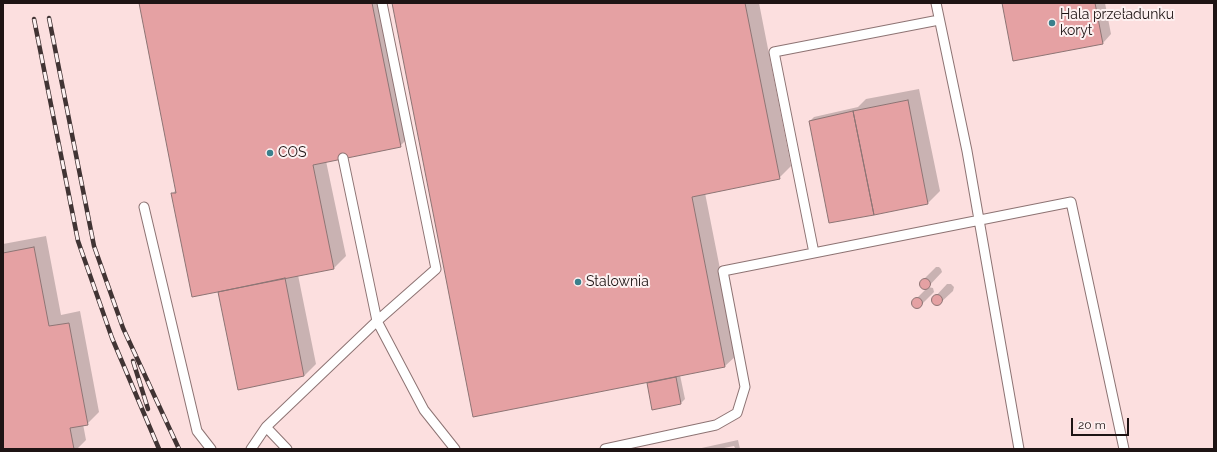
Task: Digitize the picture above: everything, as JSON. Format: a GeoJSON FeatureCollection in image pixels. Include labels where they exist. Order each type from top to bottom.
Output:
{"type":"FeatureCollection","features":[{"type":"Feature","properties":{"kind":"lane"},"geometry":{"type":"LineString","coordinates":[[251,449],[266,427],[377,321],[436,269],[382,3]]}},
{"type":"Feature","properties":{"kind":"lane"},"geometry":{"type":"LineString","coordinates":[[936,3],[979,220],[1019,449]]}},
{"type":"Feature","properties":{"kind":"lane"},"geometry":{"type":"LineString","coordinates":[[814,253],[774,52],[939,20]]}},
{"type":"Feature","properties":{"kind":"lane"},"geometry":{"type":"LineString","coordinates":[[343,158],[377,321],[424,410],[455,449]]}},
{"type":"Feature","properties":{"kind":"lane"},"geometry":{"type":"LineString","coordinates":[[605,449],[645,444],[716,425],[737,413],[745,386],[723,271],[1071,202],[1124,449]]}},
{"type":"Feature","properties":{"kind":"lane"},"geometry":{"type":"LineString","coordinates":[[144,207],[197,431],[211,449]]}},
{"type":"Feature","properties":{"kind":"lane"},"geometry":{"type":"LineString","coordinates":[[266,427],[287,449]]}},
{"type":"Feature","properties":{"kind":"building","name":"COS"},"geometry":{"type":"Polygon","coordinates":[[[139,3],[372,3],[401,147],[313,165],[334,269],[192,297],[171,193],[176,193],[139,3]]]}},
{"type":"Feature","properties":{"kind":"building","name":"Stalownia"},"geometry":{"type":"Polygon","coordinates":[[[392,3],[745,3],[780,179],[692,197],[725,367],[473,417],[392,3]]]}},
{"type":"Feature","properties":{"kind":"building","name":"Hala przeładunku koryt"},"geometry":{"type":"Polygon","coordinates":[[[1002,3],[1095,3],[1103,44],[1013,61],[1002,3]]]}},
{"type":"Feature","properties":{"kind":"building"},"geometry":{"type":"Polygon","coordinates":[[[908,100],[928,204],[874,215],[853,111],[908,100]]]}},
{"type":"Feature","properties":{"kind":"building"},"geometry":{"type":"Polygon","coordinates":[[[853,111],[874,215],[829,223],[809,121],[853,111]]]}},
{"type":"Feature","properties":{"kind":"building"},"geometry":{"type":"Polygon","coordinates":[[[34,247],[49,326],[69,323],[88,425],[70,428],[74,449],[3,449],[3,253],[34,247]]]}},
{"type":"Feature","properties":{"kind":"building"},"geometry":{"type":"Polygon","coordinates":[[[285,278],[304,376],[238,390],[218,292],[285,278]]]}},
{"type":"Feature","properties":{"kind":"building"},"geometry":{"type":"Polygon","coordinates":[[[923,279],[927,279],[929,280],[929,288],[923,289],[920,286],[920,282],[923,279]]]}},
{"type":"Feature","properties":{"kind":"building"},"geometry":{"type":"Polygon","coordinates":[[[935,295],[939,295],[941,296],[941,304],[935,305],[932,302],[932,298],[935,295]]]}},
{"type":"Feature","properties":{"kind":"building"},"geometry":{"type":"Polygon","coordinates":[[[915,298],[919,298],[921,299],[921,307],[915,308],[912,305],[912,301],[915,298]]]}},
{"type":"Feature","properties":{"kind":"building"},"geometry":{"type":"Polygon","coordinates":[[[676,377],[681,404],[652,410],[647,383],[676,377]]]}},
{"type":"Feature","properties":{"kind":"railway"},"geometry":{"type":"LineString","coordinates":[[49,18],[94,246],[123,328],[179,449]]}},
{"type":"Feature","properties":{"kind":"railway"},"geometry":{"type":"LineString","coordinates":[[34,19],[78,241],[112,338],[159,449]]}},
{"type":"Feature","properties":{"kind":"railway"},"geometry":{"type":"LineString","coordinates":[[133,361],[148,409]]}},
{"type":"Feature","properties":{"kind":"place","name":"Hala przeładunku koryt"},"geometry":{"type":"Point","coordinates":[1052,23]}},
{"type":"Feature","properties":{"kind":"place","name":"COS"},"geometry":{"type":"Point","coordinates":[270,153]}},
{"type":"Feature","properties":{"kind":"place","name":"Stalownia"},"geometry":{"type":"Point","coordinates":[578,282]}}]}
